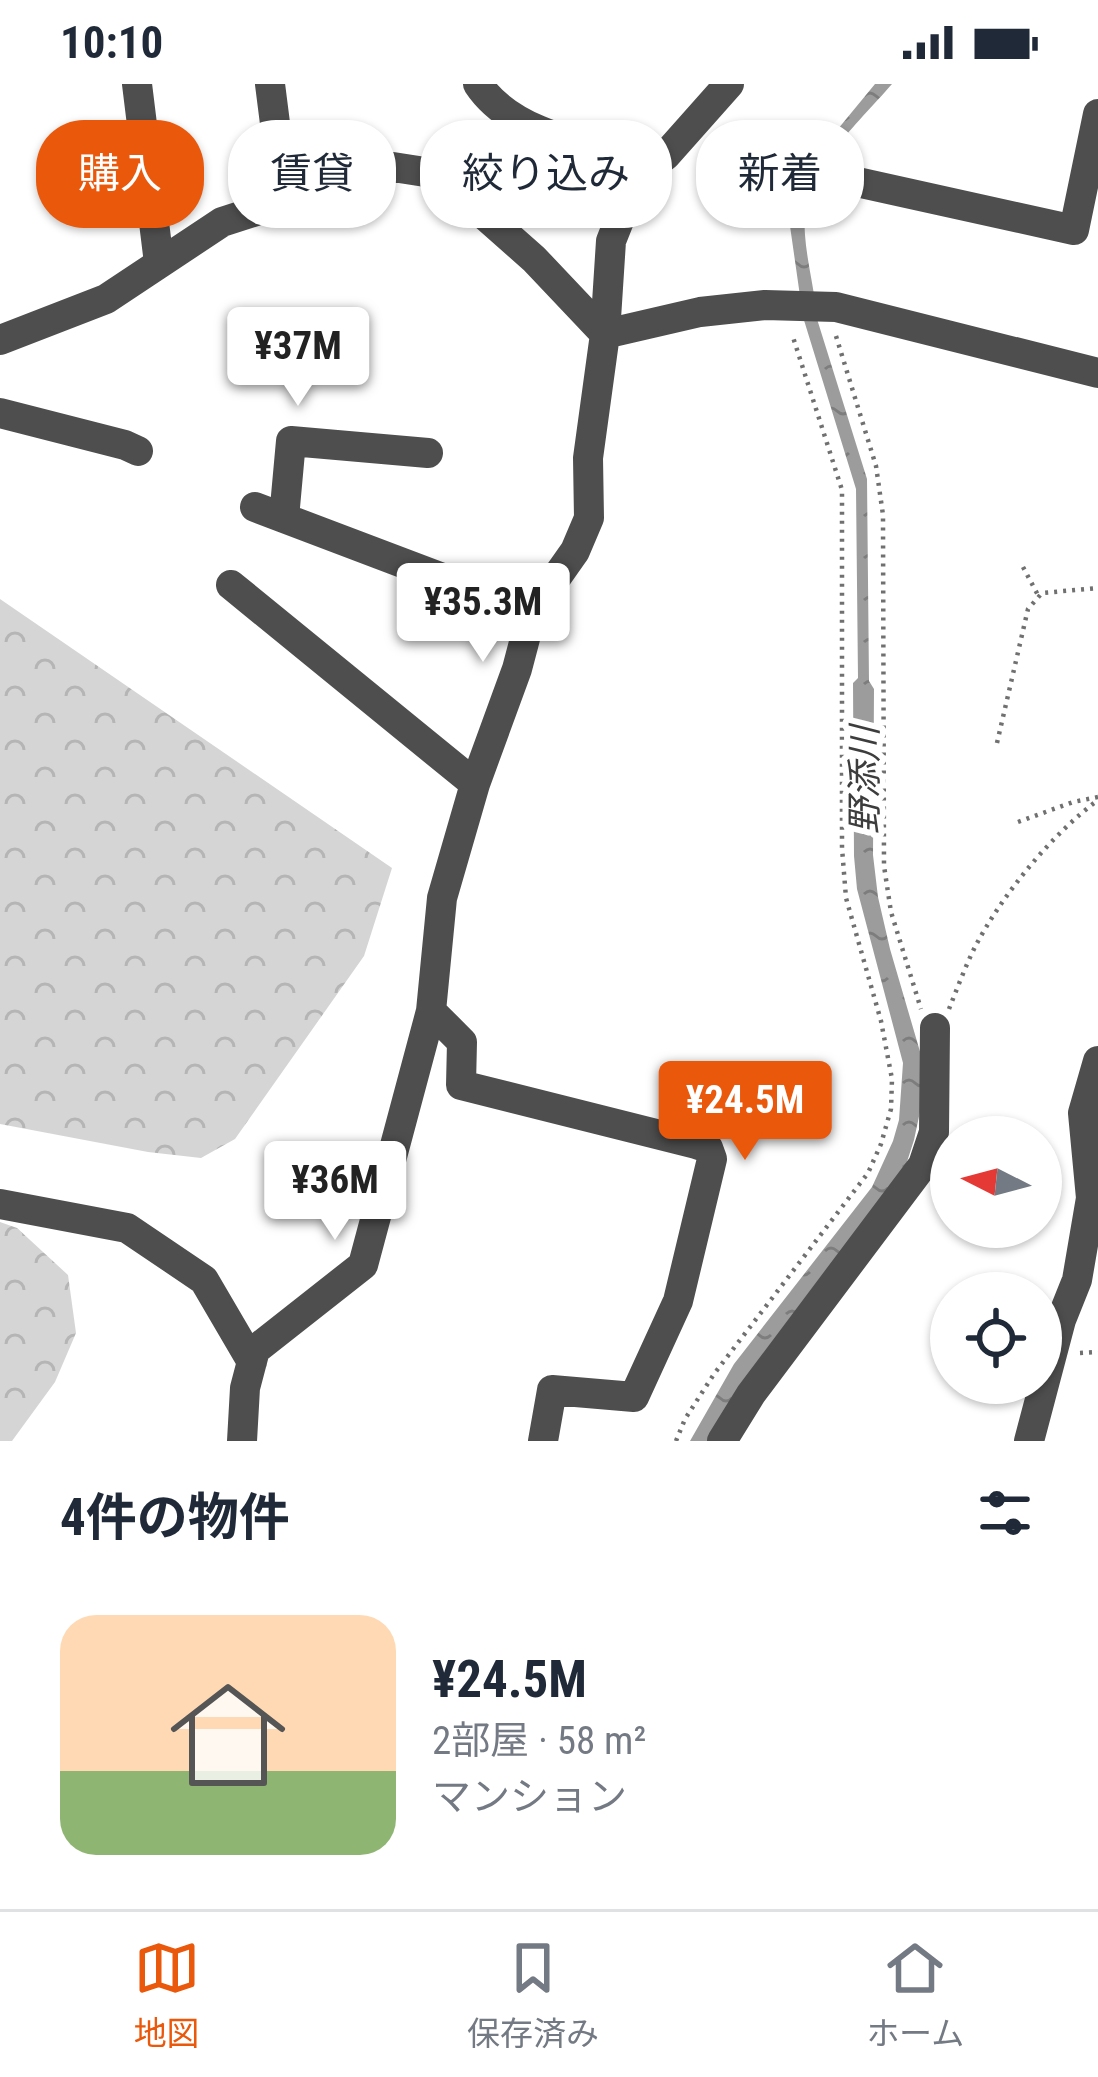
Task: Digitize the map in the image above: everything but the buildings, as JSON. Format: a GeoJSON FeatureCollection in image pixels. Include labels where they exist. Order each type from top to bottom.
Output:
{"type":"FeatureCollection","features":[{"type":"Feature","properties":{"kind":"street"},"geometry":{"type":"LineString","coordinates":[[137,84],[159,263]]}},
{"type":"Feature","properties":{"kind":"street"},"geometry":{"type":"LineString","coordinates":[[270,84],[275,120]]}},
{"type":"Feature","properties":{"kind":"street"},"geometry":{"type":"LineString","coordinates":[[478,84],[489,101],[518,120]]}},
{"type":"Feature","properties":{"kind":"street"},"geometry":{"type":"LineString","coordinates":[[672,148],[729,84]]}},
{"type":"Feature","properties":{"kind":"street"},"geometry":{"type":"LineString","coordinates":[[864,184],[1074,230],[1098,114]]}},
{"type":"Feature","properties":{"kind":"street"},"geometry":{"type":"LineString","coordinates":[[396,167],[438,174],[534,259],[605,334]]}},
{"type":"Feature","properties":{"kind":"street"},"geometry":{"type":"LineString","coordinates":[[0,340],[106,299],[228,220]]}},
{"type":"Feature","properties":{"kind":"street"},"geometry":{"type":"LineString","coordinates":[[242,1441],[245,1388],[255,1351],[363,1264],[431,1010],[442,898],[475,784],[532,613],[575,551],[589,518],[588,458],[616,228]]}},
{"type":"Feature","properties":{"kind":"street"},"geometry":{"type":"LineString","coordinates":[[605,334],[700,312],[836,307],[1098,373]]}},
{"type":"Feature","properties":{"kind":"street"},"geometry":{"type":"LineString","coordinates":[[0,413],[138,451]]}},
{"type":"Feature","properties":{"kind":"street"},"geometry":{"type":"LineString","coordinates":[[428,453],[291,442],[269,512],[532,613]]}},
{"type":"Feature","properties":{"kind":"street"},"geometry":{"type":"LineString","coordinates":[[231,585],[475,784]]}},
{"type":"Feature","properties":{"kind":"street"},"geometry":{"type":"LineString","coordinates":[[431,1010],[463,1042],[461,1085],[696,1144],[708,1148],[712,1159],[678,1301],[634,1397],[552,1390],[543,1441]]}},
{"type":"Feature","properties":{"kind":"street"},"geometry":{"type":"LineString","coordinates":[[722,1441],[751,1394],[923,1166],[934,1132],[935,1028]]}},
{"type":"Feature","properties":{"kind":"street"},"geometry":{"type":"LineString","coordinates":[[1062,1318],[1077,1280],[1091,1198],[1083,1112],[1098,1061]]}},
{"type":"Feature","properties":{"kind":"street"},"geometry":{"type":"LineString","coordinates":[[0,1204],[127,1228],[204,1280],[252,1361]]}},
{"type":"Feature","properties":{"kind":"street"},"geometry":{"type":"LineString","coordinates":[[1062,1319],[1098,1301]]}},
{"type":"Feature","properties":{"kind":"street"},"geometry":{"type":"LineString","coordinates":[[1029,1441],[1039,1404]]}},
{"type":"Feature","properties":{"kind":"path"},"geometry":{"type":"LineString","coordinates":[[676,1441],[714,1374],[868,1173],[891,1109],[890,1054],[846,898],[842,848],[842,490],[783,306]]}},
{"type":"Feature","properties":{"kind":"path"},"geometry":{"type":"LineString","coordinates":[[827,307],[876,466],[883,515],[884,866],[891,911],[921,1010],[935,1028],[948,1012],[975,947],[1003,901],[1098,799]]}},
{"type":"Feature","properties":{"kind":"path"},"geometry":{"type":"LineString","coordinates":[[1023,567],[1039,597]]}},
{"type":"Feature","properties":{"kind":"path"},"geometry":{"type":"LineString","coordinates":[[998,743],[1028,609],[1042,593],[1098,588]]}},
{"type":"Feature","properties":{"kind":"path"},"geometry":{"type":"LineString","coordinates":[[1018,822],[1073,802],[1098,799]]}},
{"type":"Feature","properties":{"kind":"green space"},"geometry":{"type":"Polygon","coordinates":[[[0,599],[392,868],[364,956],[235,1139],[201,1158],[0,1124],[0,599]]]}},
{"type":"Feature","properties":{"kind":"green space"},"geometry":{"type":"Polygon","coordinates":[[[0,1222],[17,1228],[68,1275],[76,1333],[55,1382],[12,1441],[0,1441],[0,1222]]]}},
{"type":"Feature","properties":{"kind":"water"},"geometry":{"type":"Polygon","coordinates":[[[875,84],[892,84],[860,120],[845,120],[875,84]]]}},
{"type":"Feature","properties":{"kind":"water","name":"野添川"},"geometry":{"type":"Polygon","coordinates":[[[790,228],[805,228],[817,319],[867,479],[869,681],[874,689],[873,855],[890,949],[921,1055],[921,1107],[905,1168],[711,1441],[690,1441],[734,1364],[872,1187],[899,1120],[903,1063],[857,889],[854,856],[856,489],[803,317],[790,228]]]}}]}
